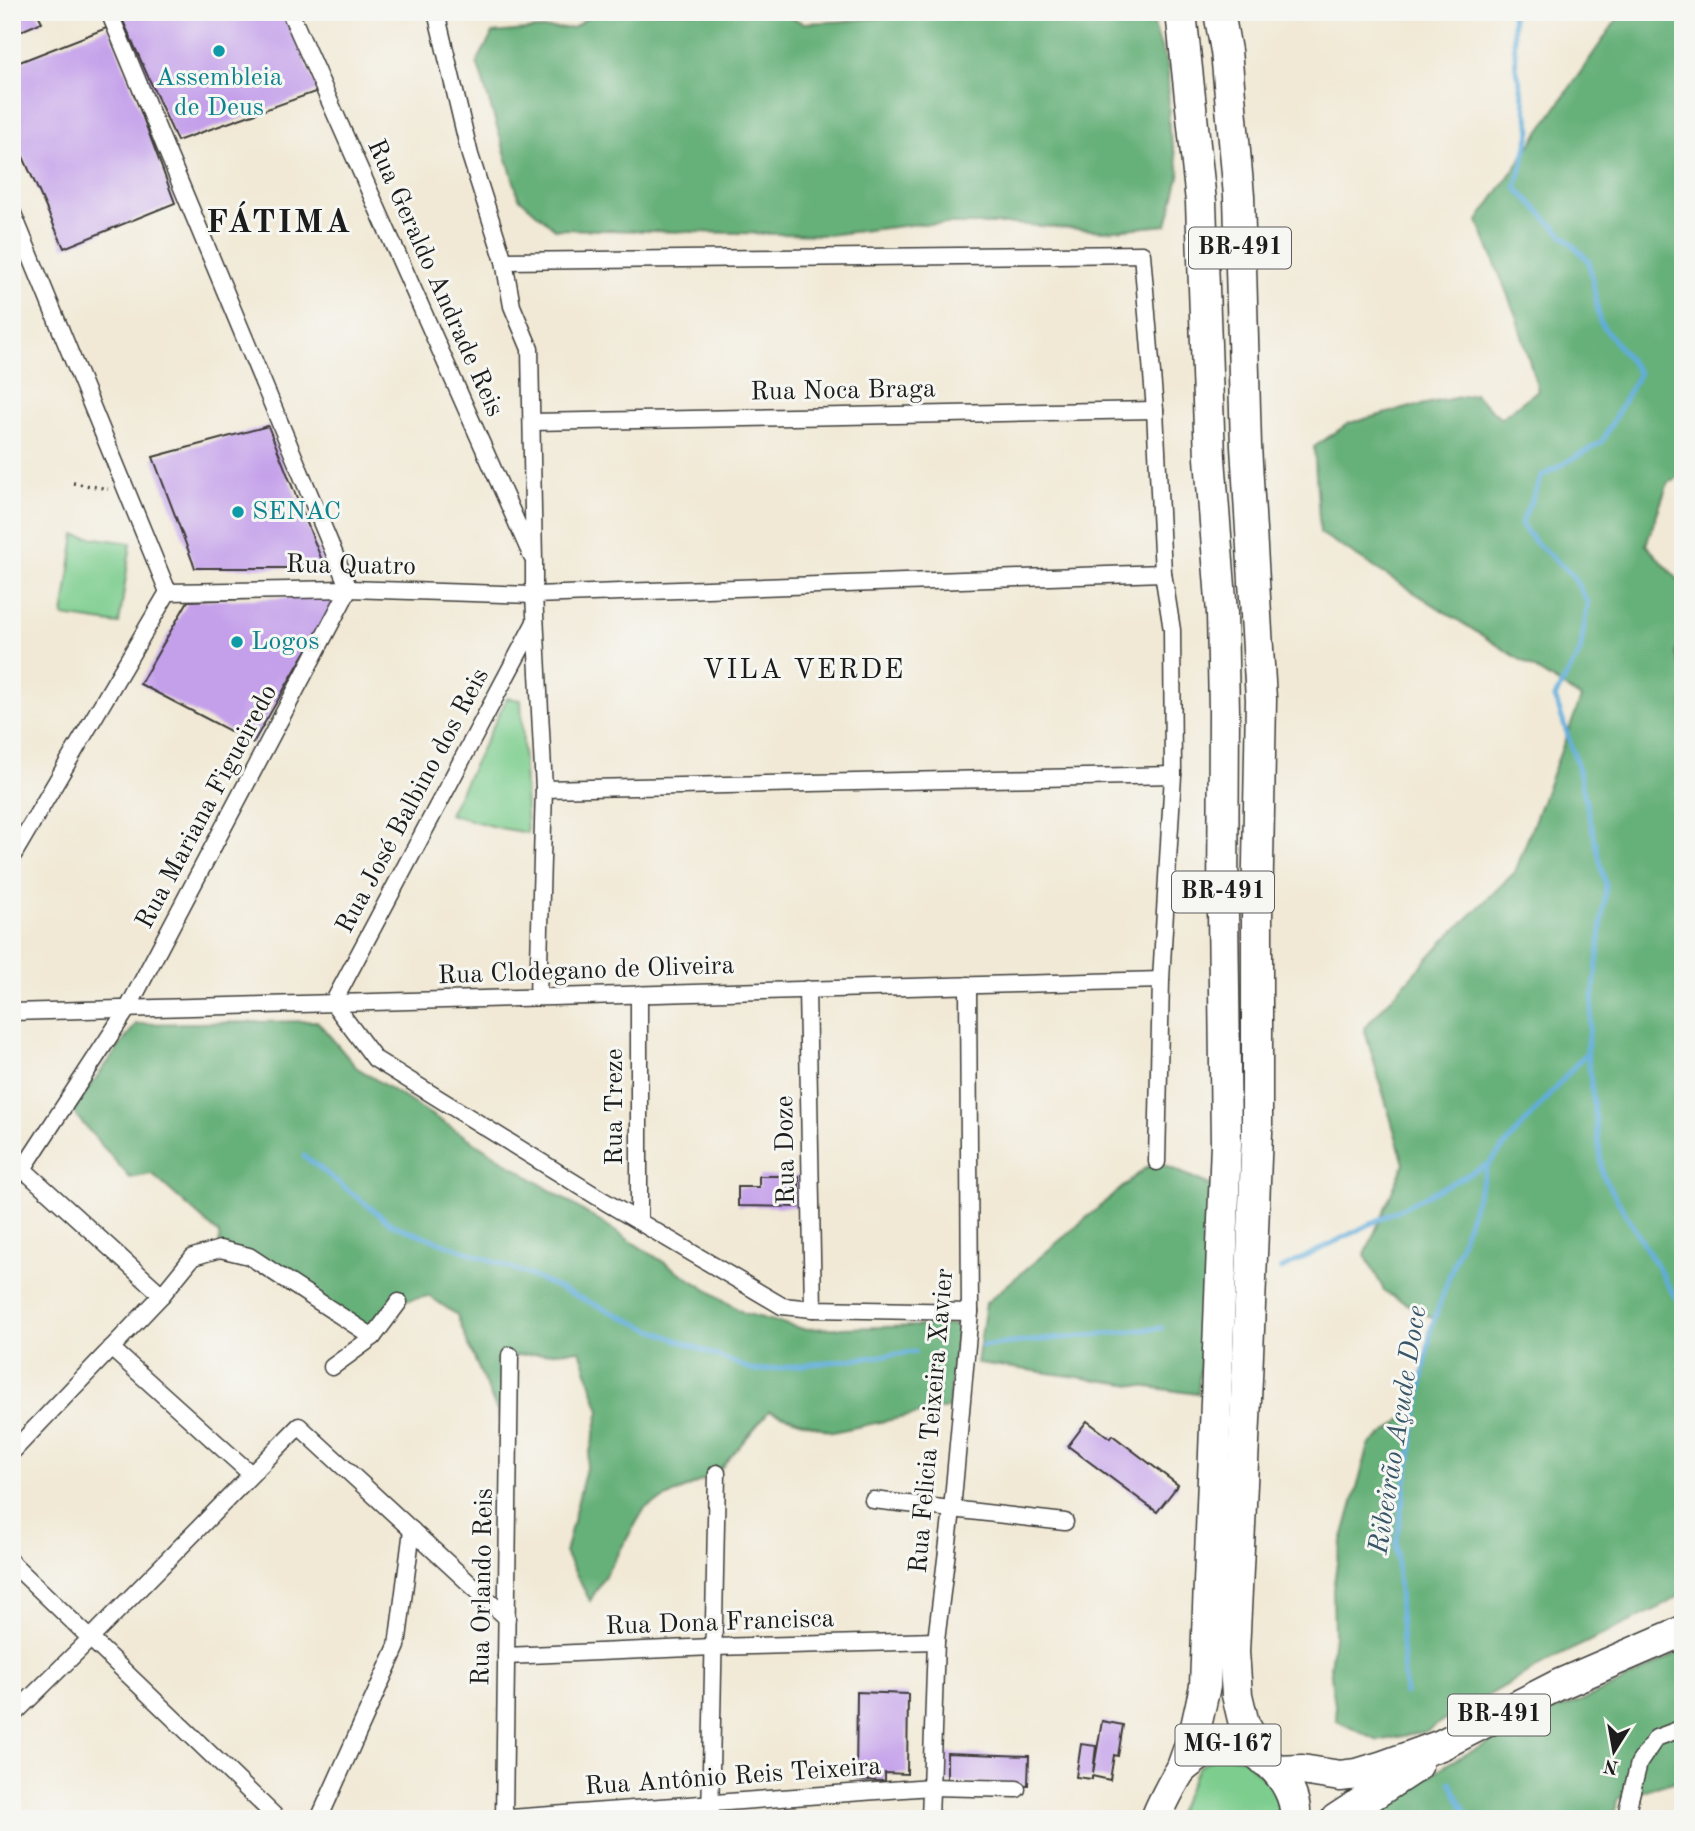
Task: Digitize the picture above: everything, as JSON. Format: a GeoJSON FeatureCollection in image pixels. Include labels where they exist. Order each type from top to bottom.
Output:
{"type":"FeatureCollection","features":[{"type":"Feature","properties":{"kind":"highway","name":"BR-491"},"geometry":{"type":"LineString","coordinates":[[1181,12],[1201,202],[1210,458],[1222,614],[1226,1143],[1205,1686],[1195,1731],[1181,1770]]}},
{"type":"Feature","properties":{"kind":"highway","name":"BR-491"},"geometry":{"type":"LineString","coordinates":[[1219,12],[1226,51],[1239,196],[1246,446],[1261,699],[1257,1133],[1234,1652],[1237,1695],[1244,1724],[1271,1766],[1340,1776],[1357,1774],[1441,1745],[1558,1685],[1683,1631]]}},
{"type":"Feature","properties":{"kind":"highway","name":"BR-491"},"geometry":{"type":"LineString","coordinates":[[1226,12],[1226,51]]}},
{"type":"Feature","properties":{"kind":"highway","name":"MG-167"},"geometry":{"type":"LineString","coordinates":[[1156,1819],[1181,1770],[1210,1748],[1226,1744],[1247,1748],[1271,1766],[1287,1784],[1296,1809],[1295,1819]]}},
{"type":"Feature","properties":{"kind":"highway","name":"BR-491"},"geometry":{"type":"LineString","coordinates":[[1336,1819],[1414,1768],[1441,1745]]}},
{"type":"Feature","properties":{"kind":"street"},"geometry":{"type":"LineString","coordinates":[[109,12],[349,589]]}},
{"type":"Feature","properties":{"kind":"street","name":"Rua Geraldo Andrade Reis"},"geometry":{"type":"LineString","coordinates":[[290,12],[534,563]]}},
{"type":"Feature","properties":{"kind":"street"},"geometry":{"type":"LineString","coordinates":[[436,12],[470,155],[503,261],[512,306],[530,349],[534,595],[544,789],[538,997]]}},
{"type":"Feature","properties":{"kind":"street"},"geometry":{"type":"LineString","coordinates":[[12,211],[168,592],[12,857]]}},
{"type":"Feature","properties":{"kind":"street"},"geometry":{"type":"LineString","coordinates":[[503,261],[1142,254],[1155,410],[1163,573],[1172,629],[1173,775],[1161,979],[1157,1162]]}},
{"type":"Feature","properties":{"kind":"street","name":"Rua Noca Braga"},"geometry":{"type":"LineString","coordinates":[[532,422],[1155,410]]}},
{"type":"Feature","properties":{"kind":"street","name":"Rua Quatro"},"geometry":{"type":"LineString","coordinates":[[168,592],[349,589],[534,595],[1163,573]]}},
{"type":"Feature","properties":{"kind":"street","name":"Rua Mariana Figueiredo"},"geometry":{"type":"LineString","coordinates":[[18,1174],[128,1009],[349,589]]}},
{"type":"Feature","properties":{"kind":"street","name":"Rua José Balbino dos Reis"},"geometry":{"type":"LineString","coordinates":[[333,1003],[535,622]]}},
{"type":"Feature","properties":{"kind":"street"},"geometry":{"type":"LineString","coordinates":[[544,789],[1173,775]]}},
{"type":"Feature","properties":{"kind":"street","name":"Rua Clodegano de Oliveira"},"geometry":{"type":"LineString","coordinates":[[12,1012],[1161,979]]}},
{"type":"Feature","properties":{"kind":"street","name":"Rua Felicia Teixeira Xavier"},"geometry":{"type":"LineString","coordinates":[[930,1819],[936,1641],[952,1510],[970,1312],[968,985]]}},
{"type":"Feature","properties":{"kind":"street","name":"Rua Doze"},"geometry":{"type":"LineString","coordinates":[[807,989],[813,1309]]}},
{"type":"Feature","properties":{"kind":"street","name":"Rua Treze"},"geometry":{"type":"LineString","coordinates":[[639,994],[639,1221]]}},
{"type":"Feature","properties":{"kind":"street"},"geometry":{"type":"LineString","coordinates":[[333,1003],[375,1059],[782,1306],[970,1312]]}},
{"type":"Feature","properties":{"kind":"street"},"geometry":{"type":"LineString","coordinates":[[18,1174],[162,1294]]}},
{"type":"Feature","properties":{"kind":"street"},"geometry":{"type":"LineString","coordinates":[[12,1452],[194,1257],[220,1249],[249,1256],[373,1337]]}},
{"type":"Feature","properties":{"kind":"street"},"geometry":{"type":"LineString","coordinates":[[332,1367],[373,1337],[399,1303]]}},
{"type":"Feature","properties":{"kind":"street"},"geometry":{"type":"LineString","coordinates":[[111,1348],[251,1474]]}},
{"type":"Feature","properties":{"kind":"street","name":"Rua Orlando Reis"},"geometry":{"type":"LineString","coordinates":[[501,1818],[507,1618],[510,1356]]}},
{"type":"Feature","properties":{"kind":"street"},"geometry":{"type":"LineString","coordinates":[[12,1716],[299,1426],[507,1618]]}},
{"type":"Feature","properties":{"kind":"street"},"geometry":{"type":"LineString","coordinates":[[710,1811],[717,1472]]}},
{"type":"Feature","properties":{"kind":"street"},"geometry":{"type":"LineString","coordinates":[[873,1500],[1065,1522]]}},
{"type":"Feature","properties":{"kind":"street"},"geometry":{"type":"LineString","coordinates":[[319,1819],[397,1646],[412,1530]]}},
{"type":"Feature","properties":{"kind":"street"},"geometry":{"type":"LineString","coordinates":[[12,1563],[278,1819]]}},
{"type":"Feature","properties":{"kind":"street","name":"Rua Dona Francisca"},"geometry":{"type":"LineString","coordinates":[[506,1656],[936,1641]]}},
{"type":"Feature","properties":{"kind":"street"},"geometry":{"type":"LineString","coordinates":[[1625,1819],[1639,1763],[1656,1738],[1683,1728]]}},
{"type":"Feature","properties":{"kind":"street","name":"Rua Antônio Reis Teixeira"},"geometry":{"type":"LineString","coordinates":[[501,1818],[710,1811],[931,1787],[1017,1789]]}},
{"type":"Feature","properties":{"kind":"path"},"geometry":{"type":"LineString","coordinates":[[74,484],[127,492]]}},
{"type":"Feature","properties":{"kind":"green space"},"geometry":{"type":"Polygon","coordinates":[[[596,12],[779,12],[803,23],[934,12],[1152,12],[1168,68],[1169,131],[1180,172],[1167,225],[1105,231],[1014,224],[919,224],[828,235],[555,229],[519,198],[477,62],[493,33],[573,28],[596,12]]]}},
{"type":"Feature","properties":{"kind":"green space"},"geometry":{"type":"Polygon","coordinates":[[[1622,12],[1683,12],[1683,475],[1668,483],[1646,545],[1683,585],[1683,618],[1676,654],[1683,674],[1683,1593],[1665,1605],[1552,1659],[1424,1732],[1378,1741],[1337,1721],[1330,1667],[1334,1635],[1333,1590],[1338,1556],[1369,1445],[1418,1407],[1434,1319],[1385,1292],[1365,1255],[1404,1164],[1364,1028],[1442,943],[1515,872],[1581,698],[1320,533],[1314,447],[1349,423],[1474,394],[1501,418],[1538,390],[1516,316],[1478,221],[1622,12]]]}},
{"type":"Feature","properties":{"kind":"green space"},"geometry":{"type":"Polygon","coordinates":[[[75,535],[131,543],[119,624],[63,616],[75,535]]]}},
{"type":"Feature","properties":{"kind":"green space"},"geometry":{"type":"Polygon","coordinates":[[[507,698],[521,700],[527,833],[449,814],[507,698]]]}},
{"type":"Feature","properties":{"kind":"green space"},"geometry":{"type":"Polygon","coordinates":[[[317,1021],[356,1067],[744,1313],[803,1329],[958,1325],[948,1408],[833,1432],[769,1411],[717,1473],[645,1508],[590,1601],[565,1553],[600,1411],[580,1350],[511,1356],[500,1418],[457,1315],[429,1296],[399,1302],[373,1337],[249,1256],[220,1249],[219,1234],[152,1174],[130,1178],[72,1111],[136,1024],[317,1021]]]}},
{"type":"Feature","properties":{"kind":"green space"},"geometry":{"type":"Polygon","coordinates":[[[1157,1162],[1214,1187],[1198,1394],[977,1363],[986,1303],[1144,1169],[1157,1162]]]}},
{"type":"Feature","properties":{"kind":"green space"},"geometry":{"type":"Polygon","coordinates":[[[1683,1650],[1683,1779],[1619,1798],[1612,1819],[1363,1819],[1452,1761],[1532,1719],[1586,1699],[1683,1650]]]}},
{"type":"Feature","properties":{"kind":"green space"},"geometry":{"type":"Polygon","coordinates":[[[1219,1755],[1244,1758],[1276,1791],[1279,1819],[1174,1819],[1198,1767],[1219,1755]]]}},
{"type":"Feature","properties":{"kind":"building"},"geometry":{"type":"Polygon","coordinates":[[[12,12],[37,12],[42,22],[12,35],[12,12]]]}},
{"type":"Feature","properties":{"kind":"building","name":"Assembleia de Deus"},"geometry":{"type":"Polygon","coordinates":[[[119,12],[284,12],[318,91],[177,141],[119,12]]]}},
{"type":"Feature","properties":{"kind":"building"},"geometry":{"type":"Polygon","coordinates":[[[109,27],[175,203],[64,248],[12,132],[12,65],[109,27]]]}},
{"type":"Feature","properties":{"kind":"building","name":"SENAC"},"geometry":{"type":"Polygon","coordinates":[[[268,426],[325,568],[195,568],[153,457],[268,426]]]}},
{"type":"Feature","properties":{"kind":"building","name":"Logos"},"geometry":{"type":"Polygon","coordinates":[[[338,596],[253,743],[140,684],[188,601],[338,596]]]}},
{"type":"Feature","properties":{"kind":"building"},"geometry":{"type":"Polygon","coordinates":[[[759,1176],[799,1176],[799,1207],[738,1206],[738,1187],[759,1187],[759,1176]]]}},
{"type":"Feature","properties":{"kind":"building"},"geometry":{"type":"Polygon","coordinates":[[[1087,1421],[1110,1438],[1112,1435],[1178,1485],[1157,1512],[1068,1446],[1087,1421]]]}},
{"type":"Feature","properties":{"kind":"building"},"geometry":{"type":"Polygon","coordinates":[[[857,1692],[908,1694],[907,1774],[885,1773],[885,1781],[856,1780],[857,1692]]]}},
{"type":"Feature","properties":{"kind":"building"},"geometry":{"type":"Polygon","coordinates":[[[1102,1721],[1123,1725],[1118,1756],[1114,1755],[1110,1780],[1092,1776],[1092,1779],[1076,1777],[1081,1744],[1096,1746],[1093,1773],[1102,1721]]]}},
{"type":"Feature","properties":{"kind":"building"},"geometry":{"type":"Polygon","coordinates":[[[947,1753],[1029,1756],[1028,1785],[947,1782],[947,1753]]]}},
{"type":"Feature","properties":{"kind":"waterway","name":"Ribeirão Açude Doce"},"geometry":{"type":"LineString","coordinates":[[1405,1693],[1396,1544],[1431,1329],[1488,1165],[1587,1052],[1606,886],[1576,760],[1555,697],[1580,652],[1588,603],[1572,575],[1534,541],[1521,524],[1542,476],[1602,442],[1639,373],[1600,322],[1589,261],[1516,188],[1531,130],[1516,67],[1512,12]]}},
{"type":"Feature","properties":{"kind":"waterway"},"geometry":{"type":"LineString","coordinates":[[1587,1052],[1603,1176],[1683,1310]]}},
{"type":"Feature","properties":{"kind":"waterway"},"geometry":{"type":"LineString","coordinates":[[304,1156],[393,1225],[525,1273],[645,1327],[755,1371],[915,1352]]}},
{"type":"Feature","properties":{"kind":"waterway"},"geometry":{"type":"LineString","coordinates":[[1281,1269],[1487,1165]]}},
{"type":"Feature","properties":{"kind":"waterway"},"geometry":{"type":"LineString","coordinates":[[982,1346],[1162,1328]]}},
{"type":"Feature","properties":{"kind":"waterway","name":"Ribeirão Açude Doce"},"geometry":{"type":"LineString","coordinates":[[1450,1782],[1469,1819]]}},
{"type":"Feature","properties":{"kind":"place","name":"Assembleia de Deus"},"geometry":{"type":"Point","coordinates":[219,51]}},
{"type":"Feature","properties":{"kind":"place","name":"SENAC"},"geometry":{"type":"Point","coordinates":[238,512]}},
{"type":"Feature","properties":{"kind":"place","name":"Logos"},"geometry":{"type":"Point","coordinates":[237,642]}},
{"type":"Feature","properties":{"kind":"district","name":"FÁTIMA"},"geometry":{"type":"Point","coordinates":[279,223]}},
{"type":"Feature","properties":{"kind":"district","name":"VILA VERDE"},"geometry":{"type":"Point","coordinates":[804,671]}}]}
